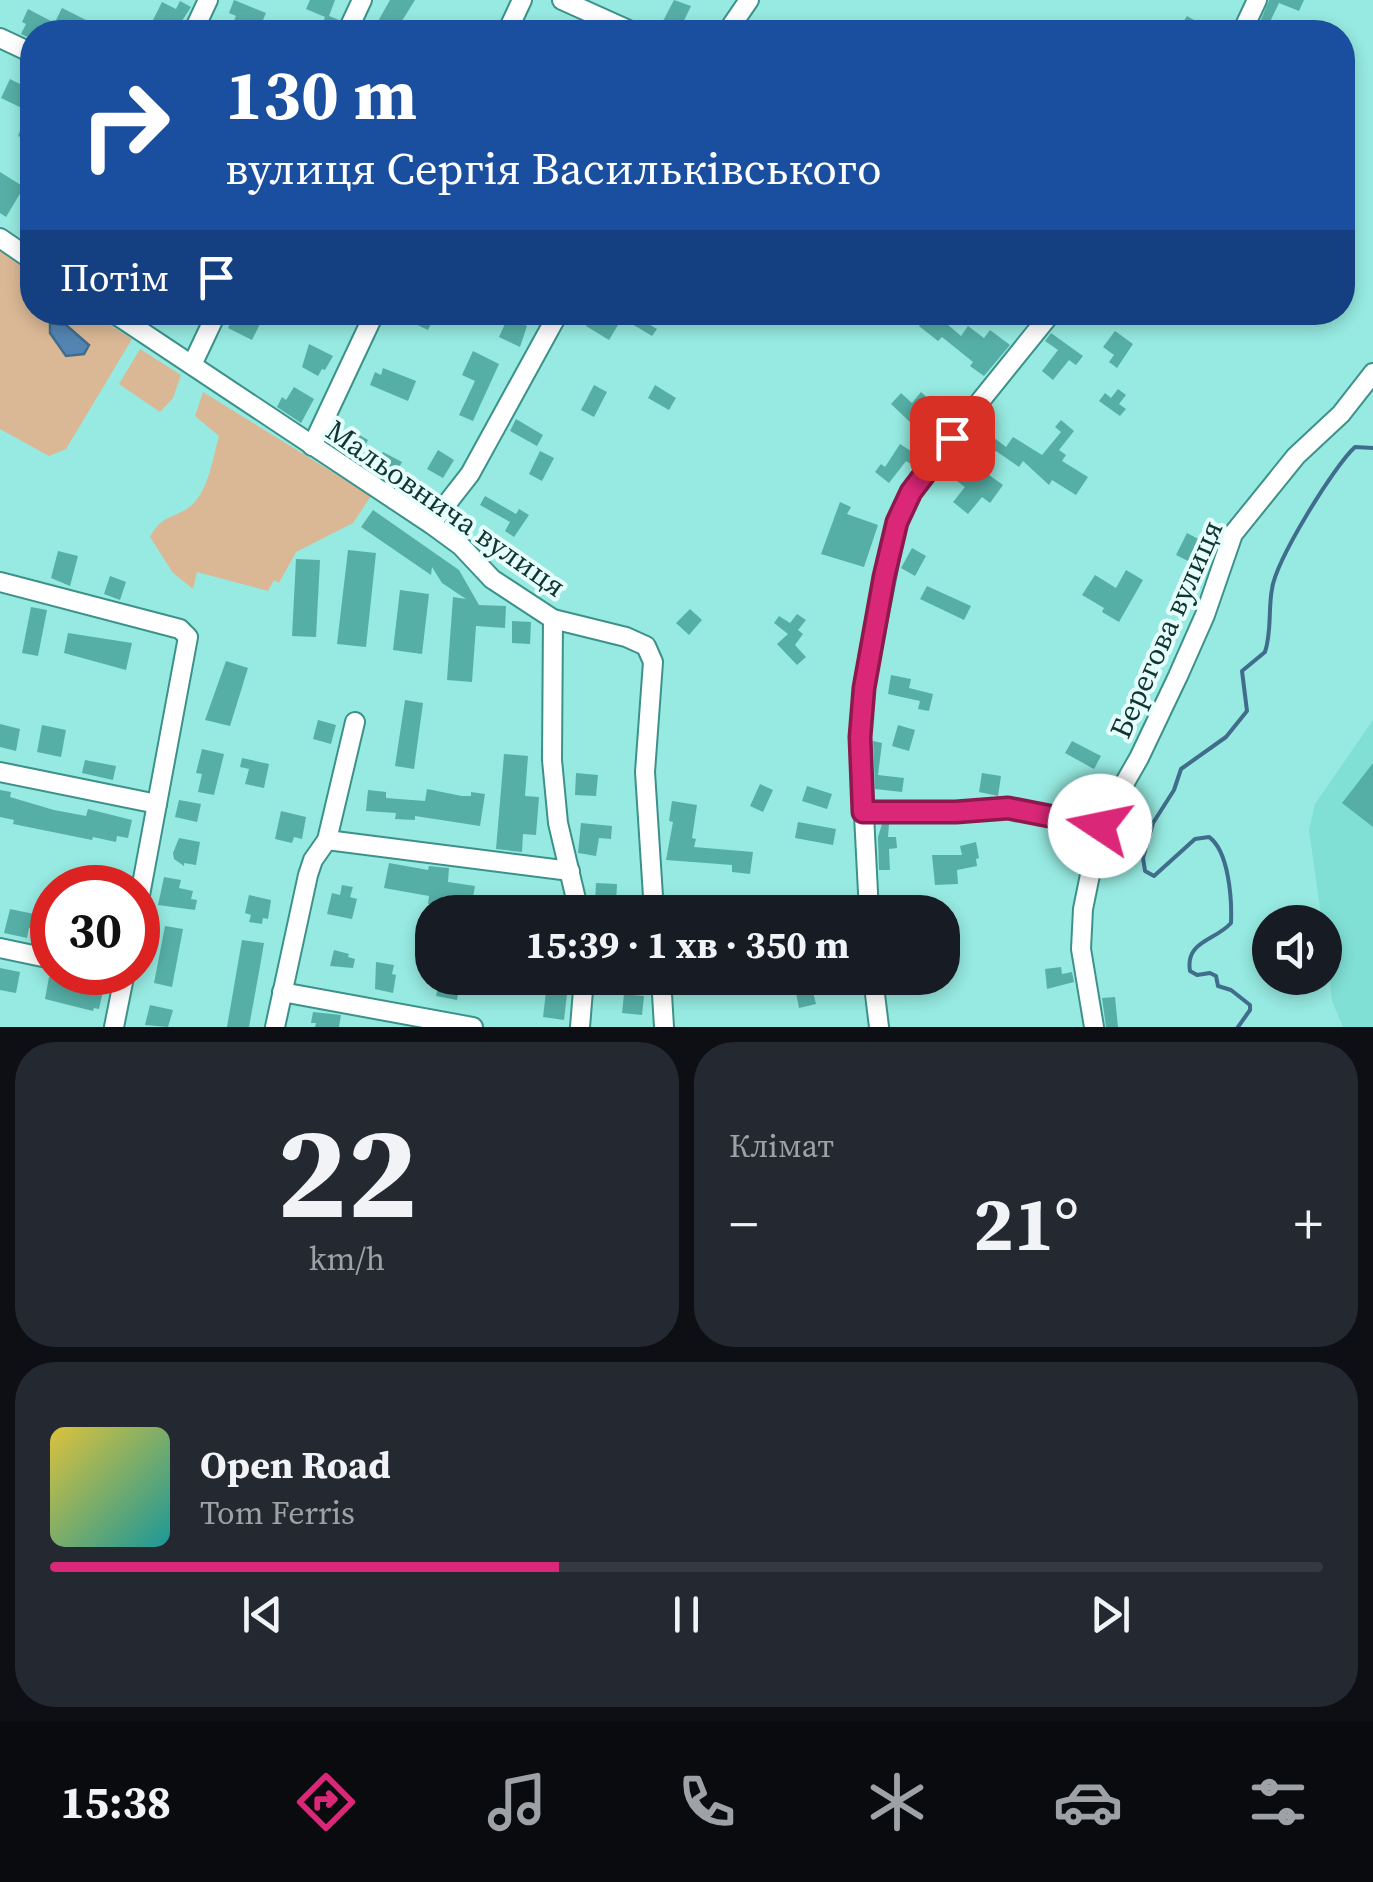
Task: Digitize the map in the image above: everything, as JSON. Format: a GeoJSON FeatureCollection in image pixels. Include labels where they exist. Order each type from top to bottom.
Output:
{"type":"FeatureCollection","features":[{"type":"Feature","properties":{"kind":"street"},"geometry":{"type":"LineString","coordinates":[[562,0],[606,20]]}},
{"type":"Feature","properties":{"kind":"street","name":"Мальовнича вулиця"},"geometry":{"type":"LineString","coordinates":[[131,325],[431,524],[461,546],[492,578],[553,620],[626,637],[646,646],[653,662],[646,772],[653,895]]}},
{"type":"Feature","properties":{"kind":"street"},"geometry":{"type":"LineString","coordinates":[[192,366],[210,325]]}},
{"type":"Feature","properties":{"kind":"street"},"geometry":{"type":"LineString","coordinates":[[312,446],[369,325]]}},
{"type":"Feature","properties":{"kind":"street"},"geometry":{"type":"LineString","coordinates":[[431,524],[470,474],[552,325]]}},
{"type":"Feature","properties":{"kind":"street"},"geometry":{"type":"LineString","coordinates":[[869,895],[860,737],[864,688],[897,522],[928,466],[1042,325]]}},
{"type":"Feature","properties":{"kind":"street","name":"Берегова вулиця"},"geometry":{"type":"LineString","coordinates":[[1094,1027],[1081,949],[1083,909],[1100,826],[1139,758],[1178,676],[1234,534],[1296,456],[1341,414],[1373,373]]}},
{"type":"Feature","properties":{"kind":"street"},"geometry":{"type":"LineString","coordinates":[[0,582],[185,633],[188,644],[146,865]]}},
{"type":"Feature","properties":{"kind":"street"},"geometry":{"type":"LineString","coordinates":[[553,620],[552,760],[558,823],[575,895]]}},
{"type":"Feature","properties":{"kind":"street"},"geometry":{"type":"LineString","coordinates":[[274,1027],[308,876],[313,860],[328,840],[355,722]]}},
{"type":"Feature","properties":{"kind":"street"},"geometry":{"type":"LineString","coordinates":[[0,772],[157,804]]}},
{"type":"Feature","properties":{"kind":"street"},"geometry":{"type":"LineString","coordinates":[[863,812],[1008,808],[1100,826]]}},
{"type":"Feature","properties":{"kind":"street"},"geometry":{"type":"LineString","coordinates":[[328,840],[570,871]]}},
{"type":"Feature","properties":{"kind":"street"},"geometry":{"type":"LineString","coordinates":[[0,948],[30,954]]}},
{"type":"Feature","properties":{"kind":"street"},"geometry":{"type":"LineString","coordinates":[[282,992],[474,1027]]}},
{"type":"Feature","properties":{"kind":"street"},"geometry":{"type":"LineString","coordinates":[[114,1027],[120,995]]}},
{"type":"Feature","properties":{"kind":"street"},"geometry":{"type":"LineString","coordinates":[[580,1027],[583,995]]}},
{"type":"Feature","properties":{"kind":"street"},"geometry":{"type":"LineString","coordinates":[[662,995],[664,1027]]}},
{"type":"Feature","properties":{"kind":"street"},"geometry":{"type":"LineString","coordinates":[[876,995],[879,1027]]}},
{"type":"Feature","properties":{"kind":"shaded area"},"geometry":{"type":"Polygon","coordinates":[[[0,250],[20,264],[20,325],[110,325],[132,339],[66,449],[49,456],[0,429],[0,250]]]}},
{"type":"Feature","properties":{"kind":"shaded area"},"geometry":{"type":"Polygon","coordinates":[[[140,349],[181,375],[173,398],[160,412],[119,384],[140,349]]]}},
{"type":"Feature","properties":{"kind":"shaded area"},"geometry":{"type":"Polygon","coordinates":[[[203,392],[371,496],[353,523],[296,552],[279,583],[274,580],[268,591],[197,572],[193,589],[173,573],[150,537],[165,520],[193,504],[207,481],[219,436],[195,416],[203,392]]]}},
{"type":"Feature","properties":{"kind":"shaded area"},"geometry":{"type":"Polygon","coordinates":[[[1373,720],[1373,1027],[1343,1027],[1332,1001],[1331,995],[1342,995],[1342,905],[1320,905],[1309,830],[1315,804],[1373,720]]]}},
{"type":"Feature","properties":{"kind":"water"},"geometry":{"type":"Polygon","coordinates":[[[50,325],[66,325],[89,345],[84,354],[66,356],[50,333],[50,325]]]}},
{"type":"Feature","properties":{"kind":"building"},"geometry":{"type":"Polygon","coordinates":[[[234,0],[266,13],[263,20],[234,20],[236,16],[229,13],[234,0]]]}},
{"type":"Feature","properties":{"kind":"building"},"geometry":{"type":"Polygon","coordinates":[[[310,0],[335,0],[329,16],[339,20],[324,20],[325,17],[306,9],[310,0]]]}},
{"type":"Feature","properties":{"kind":"building"},"geometry":{"type":"Polygon","coordinates":[[[390,0],[415,0],[402,20],[379,20],[390,0]]]}},
{"type":"Feature","properties":{"kind":"building"},"geometry":{"type":"Polygon","coordinates":[[[674,0],[691,6],[684,20],[664,20],[674,0]]]}},
{"type":"Feature","properties":{"kind":"building"},"geometry":{"type":"Polygon","coordinates":[[[1269,0],[1304,0],[1299,11],[1279,3],[1271,20],[1261,20],[1269,0]]]}},
{"type":"Feature","properties":{"kind":"building"},"geometry":{"type":"Polygon","coordinates":[[[180,1],[191,7],[183,20],[153,20],[162,2],[176,9],[180,1]]]}},
{"type":"Feature","properties":{"kind":"building"},"geometry":{"type":"Polygon","coordinates":[[[62,8],[86,20],[56,20],[62,8]]]}},
{"type":"Feature","properties":{"kind":"building"},"geometry":{"type":"Polygon","coordinates":[[[28,9],[49,20],[23,20],[28,9]]]}},
{"type":"Feature","properties":{"kind":"building"},"geometry":{"type":"Polygon","coordinates":[[[10,79],[20,84],[20,107],[1,98],[10,79]]]}},
{"type":"Feature","properties":{"kind":"building"},"geometry":{"type":"Polygon","coordinates":[[[0,172],[20,184],[20,194],[6,217],[0,213],[0,172]]]}},
{"type":"Feature","properties":{"kind":"building"},"geometry":{"type":"Polygon","coordinates":[[[230,325],[260,325],[252,340],[228,328],[230,325]]]}},
{"type":"Feature","properties":{"kind":"building"},"geometry":{"type":"Polygon","coordinates":[[[504,325],[527,326],[520,347],[499,337],[504,325]]]}},
{"type":"Feature","properties":{"kind":"building"},"geometry":{"type":"Polygon","coordinates":[[[587,325],[618,325],[609,340],[587,325]]]}},
{"type":"Feature","properties":{"kind":"building"},"geometry":{"type":"Polygon","coordinates":[[[634,325],[657,329],[652,336],[634,325]]]}},
{"type":"Feature","properties":{"kind":"building"},"geometry":{"type":"Polygon","coordinates":[[[948,325],[961,336],[968,326],[984,338],[990,330],[1010,345],[984,376],[942,337],[938,341],[919,326],[948,325]]]}},
{"type":"Feature","properties":{"kind":"building"},"geometry":{"type":"Polygon","coordinates":[[[1115,331],[1133,344],[1117,368],[1109,362],[1114,355],[1103,347],[1115,331]]]}},
{"type":"Feature","properties":{"kind":"building"},"geometry":{"type":"Polygon","coordinates":[[[1051,333],[1083,356],[1076,365],[1069,360],[1053,380],[1042,371],[1058,350],[1045,341],[1051,333]]]}},
{"type":"Feature","properties":{"kind":"building"},"geometry":{"type":"Polygon","coordinates":[[[309,344],[333,356],[318,376],[302,367],[309,344]]]}},
{"type":"Feature","properties":{"kind":"building"},"geometry":{"type":"Polygon","coordinates":[[[473,351],[499,364],[473,421],[459,415],[475,381],[462,375],[473,351]]]}},
{"type":"Feature","properties":{"kind":"building"},"geometry":{"type":"Polygon","coordinates":[[[383,368],[416,381],[408,401],[370,385],[375,372],[381,375],[383,368]]]}},
{"type":"Feature","properties":{"kind":"building"},"geometry":{"type":"Polygon","coordinates":[[[594,385],[607,392],[594,417],[581,410],[594,385]]]}},
{"type":"Feature","properties":{"kind":"building"},"geometry":{"type":"Polygon","coordinates":[[[655,385],[676,398],[669,410],[648,398],[655,385]]]}},
{"type":"Feature","properties":{"kind":"building"},"geometry":{"type":"Polygon","coordinates":[[[294,387],[314,399],[301,423],[277,407],[294,387]]]}},
{"type":"Feature","properties":{"kind":"building"},"geometry":{"type":"Polygon","coordinates":[[[1118,389],[1126,395],[1119,404],[1126,409],[1120,416],[1099,401],[1105,393],[1111,398],[1118,389]]]}},
{"type":"Feature","properties":{"kind":"building"},"geometry":{"type":"Polygon","coordinates":[[[921,392],[933,403],[913,425],[891,404],[901,393],[912,403],[921,392]]]}},
{"type":"Feature","properties":{"kind":"building"},"geometry":{"type":"Polygon","coordinates":[[[516,419],[543,435],[537,446],[510,431],[516,419]]]}},
{"type":"Feature","properties":{"kind":"building"},"geometry":{"type":"Polygon","coordinates":[[[1061,420],[1074,431],[1059,450],[1066,455],[1062,461],[1088,477],[1076,495],[1052,480],[1049,485],[1023,461],[1019,467],[996,451],[982,470],[1003,485],[990,503],[982,497],[968,514],[953,502],[965,487],[954,479],[969,459],[962,454],[980,427],[1006,447],[1013,437],[1042,455],[1061,432],[1055,427],[1061,420]]]}},
{"type":"Feature","properties":{"kind":"building"},"geometry":{"type":"Polygon","coordinates":[[[351,430],[368,440],[357,460],[340,449],[351,430]]]}},
{"type":"Feature","properties":{"kind":"building"},"geometry":{"type":"Polygon","coordinates":[[[900,444],[917,455],[911,464],[906,461],[889,483],[875,472],[881,464],[885,467],[900,444]]]}},
{"type":"Feature","properties":{"kind":"building"},"geometry":{"type":"Polygon","coordinates":[[[438,450],[454,460],[443,478],[427,469],[438,450]]]}},
{"type":"Feature","properties":{"kind":"building"},"geometry":{"type":"Polygon","coordinates":[[[540,451],[554,458],[542,481],[529,474],[540,451]]]}},
{"type":"Feature","properties":{"kind":"building"},"geometry":{"type":"Polygon","coordinates":[[[383,452],[402,462],[392,481],[373,471],[383,452]]]}},
{"type":"Feature","properties":{"kind":"building"},"geometry":{"type":"Polygon","coordinates":[[[485,496],[516,514],[519,509],[529,515],[514,537],[505,531],[510,522],[480,505],[485,496]]]}},
{"type":"Feature","properties":{"kind":"building"},"geometry":{"type":"Polygon","coordinates":[[[840,502],[851,507],[847,514],[878,525],[864,567],[821,554],[840,502]]]}},
{"type":"Feature","properties":{"kind":"building"},"geometry":{"type":"Polygon","coordinates":[[[373,510],[459,570],[479,605],[506,606],[505,628],[476,626],[472,682],[447,680],[453,597],[466,599],[442,583],[432,567],[431,575],[361,527],[373,510]]]}},
{"type":"Feature","properties":{"kind":"building"},"geometry":{"type":"Polygon","coordinates":[[[1187,533],[1204,542],[1192,563],[1176,555],[1187,533]]]}},
{"type":"Feature","properties":{"kind":"building"},"geometry":{"type":"Polygon","coordinates":[[[912,548],[926,556],[915,576],[901,568],[912,548]]]}},
{"type":"Feature","properties":{"kind":"building"},"geometry":{"type":"Polygon","coordinates":[[[348,550],[376,553],[366,647],[337,644],[348,550]]]}},
{"type":"Feature","properties":{"kind":"building"},"geometry":{"type":"Polygon","coordinates":[[[58,551],[78,556],[70,586],[51,578],[58,551]]]}},
{"type":"Feature","properties":{"kind":"building"},"geometry":{"type":"Polygon","coordinates":[[[296,559],[320,560],[316,637],[292,636],[296,559]]]}},
{"type":"Feature","properties":{"kind":"building"},"geometry":{"type":"Polygon","coordinates":[[[1126,570],[1143,580],[1119,622],[1082,595],[1095,575],[1116,588],[1126,570]]]}},
{"type":"Feature","properties":{"kind":"building"},"geometry":{"type":"Polygon","coordinates":[[[110,576],[126,582],[120,600],[104,594],[110,576]]]}},
{"type":"Feature","properties":{"kind":"building"},"geometry":{"type":"Polygon","coordinates":[[[927,586],[971,606],[964,620],[920,599],[927,586]]]}},
{"type":"Feature","properties":{"kind":"building"},"geometry":{"type":"Polygon","coordinates":[[[400,590],[429,594],[422,654],[393,650],[400,590]]]}},
{"type":"Feature","properties":{"kind":"building"},"geometry":{"type":"Polygon","coordinates":[[[31,607],[47,610],[38,656],[22,653],[31,607]]]}},
{"type":"Feature","properties":{"kind":"building"},"geometry":{"type":"Polygon","coordinates":[[[690,609],[702,620],[689,635],[676,623],[690,609]]]}},
{"type":"Feature","properties":{"kind":"building"},"geometry":{"type":"Polygon","coordinates":[[[797,614],[806,620],[798,630],[803,634],[795,645],[806,657],[797,665],[777,644],[788,634],[774,623],[779,616],[790,623],[797,614]]]}},
{"type":"Feature","properties":{"kind":"building"},"geometry":{"type":"Polygon","coordinates":[[[512,621],[531,622],[530,644],[512,643],[512,621]]]}},
{"type":"Feature","properties":{"kind":"building"},"geometry":{"type":"Polygon","coordinates":[[[68,633],[132,643],[126,670],[64,653],[68,633]]]}},
{"type":"Feature","properties":{"kind":"building"},"geometry":{"type":"Polygon","coordinates":[[[226,661],[248,668],[230,726],[205,720],[226,661]]]}},
{"type":"Feature","properties":{"kind":"building"},"geometry":{"type":"Polygon","coordinates":[[[891,675],[911,679],[909,688],[933,694],[929,711],[918,709],[920,701],[888,694],[891,675]]]}},
{"type":"Feature","properties":{"kind":"building"},"geometry":{"type":"Polygon","coordinates":[[[405,700],[423,703],[414,769],[395,766],[405,700]]]}},
{"type":"Feature","properties":{"kind":"building"},"geometry":{"type":"Polygon","coordinates":[[[318,720],[336,725],[331,744],[313,739],[318,720]]]}},
{"type":"Feature","properties":{"kind":"building"},"geometry":{"type":"Polygon","coordinates":[[[0,724],[20,729],[16,751],[0,747],[0,724]]]}},
{"type":"Feature","properties":{"kind":"building"},"geometry":{"type":"Polygon","coordinates":[[[42,725],[66,730],[61,757],[37,752],[42,725]]]}},
{"type":"Feature","properties":{"kind":"building"},"geometry":{"type":"Polygon","coordinates":[[[898,725],[915,730],[909,751],[892,746],[898,725]]]}},
{"type":"Feature","properties":{"kind":"building"},"geometry":{"type":"Polygon","coordinates":[[[873,741],[882,743],[878,775],[904,778],[902,792],[875,789],[873,741]]]}},
{"type":"Feature","properties":{"kind":"building"},"geometry":{"type":"Polygon","coordinates":[[[1072,741],[1101,756],[1094,769],[1065,753],[1072,741]]]}},
{"type":"Feature","properties":{"kind":"building"},"geometry":{"type":"Polygon","coordinates":[[[202,749],[224,754],[214,795],[198,792],[202,774],[196,773],[202,749]]]}},
{"type":"Feature","properties":{"kind":"building"},"geometry":{"type":"Polygon","coordinates":[[[504,754],[528,756],[525,796],[539,797],[536,835],[523,834],[522,852],[496,849],[504,754]]]}},
{"type":"Feature","properties":{"kind":"building"},"geometry":{"type":"Polygon","coordinates":[[[242,758],[269,764],[264,788],[245,784],[249,769],[240,767],[242,758]]]}},
{"type":"Feature","properties":{"kind":"building"},"geometry":{"type":"Polygon","coordinates":[[[85,760],[116,766],[113,780],[82,773],[85,760]]]}},
{"type":"Feature","properties":{"kind":"building"},"geometry":{"type":"Polygon","coordinates":[[[1373,763],[1373,827],[1342,803],[1373,763]]]}},
{"type":"Feature","properties":{"kind":"building"},"geometry":{"type":"Polygon","coordinates":[[[576,773],[598,775],[596,796],[575,795],[576,773]]]}},
{"type":"Feature","properties":{"kind":"building"},"geometry":{"type":"Polygon","coordinates":[[[982,773],[1001,776],[998,796],[979,792],[982,773]]]}},
{"type":"Feature","properties":{"kind":"building"},"geometry":{"type":"Polygon","coordinates":[[[760,784],[773,790],[763,812],[750,806],[760,784]]]}},
{"type":"Feature","properties":{"kind":"building"},"geometry":{"type":"Polygon","coordinates":[[[807,786],[832,794],[827,809],[802,801],[807,786]]]}},
{"type":"Feature","properties":{"kind":"building"},"geometry":{"type":"Polygon","coordinates":[[[427,789],[462,796],[471,796],[471,792],[485,794],[480,826],[415,816],[415,820],[395,819],[396,813],[366,811],[368,790],[386,792],[386,798],[425,801],[427,789]]]}},
{"type":"Feature","properties":{"kind":"building"},"geometry":{"type":"Polygon","coordinates":[[[0,790],[11,792],[10,797],[54,810],[86,816],[88,809],[132,820],[128,838],[117,836],[116,842],[93,837],[92,840],[13,824],[14,820],[0,817],[0,790]]]}},
{"type":"Feature","properties":{"kind":"building"},"geometry":{"type":"Polygon","coordinates":[[[179,800],[201,804],[197,822],[175,817],[179,800]]]}},
{"type":"Feature","properties":{"kind":"building"},"geometry":{"type":"Polygon","coordinates":[[[672,801],[697,805],[694,847],[753,852],[750,874],[732,872],[732,865],[666,860],[673,822],[669,821],[672,801]]]}},
{"type":"Feature","properties":{"kind":"building"},"geometry":{"type":"Polygon","coordinates":[[[281,811],[306,817],[302,839],[294,837],[292,843],[275,839],[281,811]]]}},
{"type":"Feature","properties":{"kind":"building"},"geometry":{"type":"Polygon","coordinates":[[[798,822],[836,829],[833,845],[795,838],[798,822]]]}},
{"type":"Feature","properties":{"kind":"building"},"geometry":{"type":"Polygon","coordinates":[[[581,823],[612,826],[611,839],[599,838],[596,856],[578,853],[581,823]]]}},
{"type":"Feature","properties":{"kind":"building"},"geometry":{"type":"Polygon","coordinates":[[[882,824],[889,824],[888,837],[896,837],[897,848],[889,849],[890,870],[879,870],[878,837],[882,824]]]}},
{"type":"Feature","properties":{"kind":"building"},"geometry":{"type":"Polygon","coordinates":[[[179,838],[200,842],[196,865],[184,866],[174,859],[179,838]]]}},
{"type":"Feature","properties":{"kind":"building"},"geometry":{"type":"Polygon","coordinates":[[[976,842],[977,866],[957,870],[958,884],[935,885],[932,855],[962,855],[960,846],[976,842]]]}},
{"type":"Feature","properties":{"kind":"building"},"geometry":{"type":"Polygon","coordinates":[[[389,863],[428,870],[429,866],[449,868],[448,882],[475,886],[473,895],[423,895],[384,888],[389,863]]]}},
{"type":"Feature","properties":{"kind":"building"},"geometry":{"type":"Polygon","coordinates":[[[164,877],[181,880],[179,888],[193,891],[191,899],[197,900],[195,910],[160,905],[164,877]]]}},
{"type":"Feature","properties":{"kind":"building"},"geometry":{"type":"Polygon","coordinates":[[[596,883],[617,884],[616,895],[595,895],[596,883]]]}},
{"type":"Feature","properties":{"kind":"building"},"geometry":{"type":"Polygon","coordinates":[[[342,885],[353,887],[350,897],[357,899],[352,919],[327,914],[332,893],[340,895],[342,885]]]}},
{"type":"Feature","properties":{"kind":"building"},"geometry":{"type":"Polygon","coordinates":[[[249,895],[271,900],[268,919],[263,918],[262,924],[249,922],[251,915],[245,913],[249,895]]]}},
{"type":"Feature","properties":{"kind":"building"},"geometry":{"type":"Polygon","coordinates":[[[10,909],[30,913],[27,938],[4,933],[10,909]]]}},
{"type":"Feature","properties":{"kind":"building"},"geometry":{"type":"Polygon","coordinates":[[[165,926],[183,929],[172,987],[160,984],[165,926]]]}},
{"type":"Feature","properties":{"kind":"building"},"geometry":{"type":"Polygon","coordinates":[[[242,940],[264,943],[249,1027],[227,1027],[242,940]]]}},
{"type":"Feature","properties":{"kind":"building"},"geometry":{"type":"Polygon","coordinates":[[[334,950],[355,959],[353,968],[330,966],[334,950]]]}},
{"type":"Feature","properties":{"kind":"building"},"geometry":{"type":"Polygon","coordinates":[[[376,962],[394,965],[393,993],[375,989],[376,962]]]}},
{"type":"Feature","properties":{"kind":"building"},"geometry":{"type":"Polygon","coordinates":[[[1061,967],[1062,974],[1072,972],[1074,982],[1047,989],[1045,969],[1061,967]]]}},
{"type":"Feature","properties":{"kind":"building"},"geometry":{"type":"Polygon","coordinates":[[[0,968],[20,972],[16,993],[0,990],[0,968]]]}},
{"type":"Feature","properties":{"kind":"building"},"geometry":{"type":"Polygon","coordinates":[[[46,995],[102,995],[99,1009],[93,1011],[45,999],[46,995]]]}},
{"type":"Feature","properties":{"kind":"building"},"geometry":{"type":"Polygon","coordinates":[[[436,995],[458,995],[457,1000],[436,995]]]}},
{"type":"Feature","properties":{"kind":"building"},"geometry":{"type":"Polygon","coordinates":[[[546,995],[567,995],[564,1020],[543,1017],[546,995]]]}},
{"type":"Feature","properties":{"kind":"building"},"geometry":{"type":"Polygon","coordinates":[[[624,995],[644,996],[642,1015],[622,1013],[624,995]]]}},
{"type":"Feature","properties":{"kind":"building"},"geometry":{"type":"Polygon","coordinates":[[[796,995],[814,995],[816,1004],[799,1008],[796,995]]]}},
{"type":"Feature","properties":{"kind":"building"},"geometry":{"type":"Polygon","coordinates":[[[1115,997],[1118,1027],[1106,1027],[1102,998],[1115,997]]]}},
{"type":"Feature","properties":{"kind":"building"},"geometry":{"type":"Polygon","coordinates":[[[150,1005],[173,1010],[168,1027],[145,1025],[150,1005]]]}},
{"type":"Feature","properties":{"kind":"building"},"geometry":{"type":"Polygon","coordinates":[[[313,1012],[341,1015],[339,1027],[315,1027],[316,1023],[311,1023],[313,1012]]]}},
{"type":"Feature","properties":{"kind":"waterway"},"geometry":{"type":"LineString","coordinates":[[1238,1027],[1250,1005],[1231,990],[1218,986],[1216,976],[1190,971],[1192,953],[1197,947],[1231,923],[1230,889],[1216,844],[1209,837],[1195,839],[1154,876],[1145,871],[1143,858],[1153,823],[1174,790],[1181,769],[1226,737],[1247,711],[1242,671],[1265,652],[1272,589],[1294,536],[1346,457],[1355,447],[1373,448]]}},
{"type":"Feature","properties":{"kind":"route"},"geometry":{"type":"LineString","coordinates":[[952,438],[928,466],[897,522],[864,688],[860,737],[863,812],[1008,808],[1100,826]]}}]}
